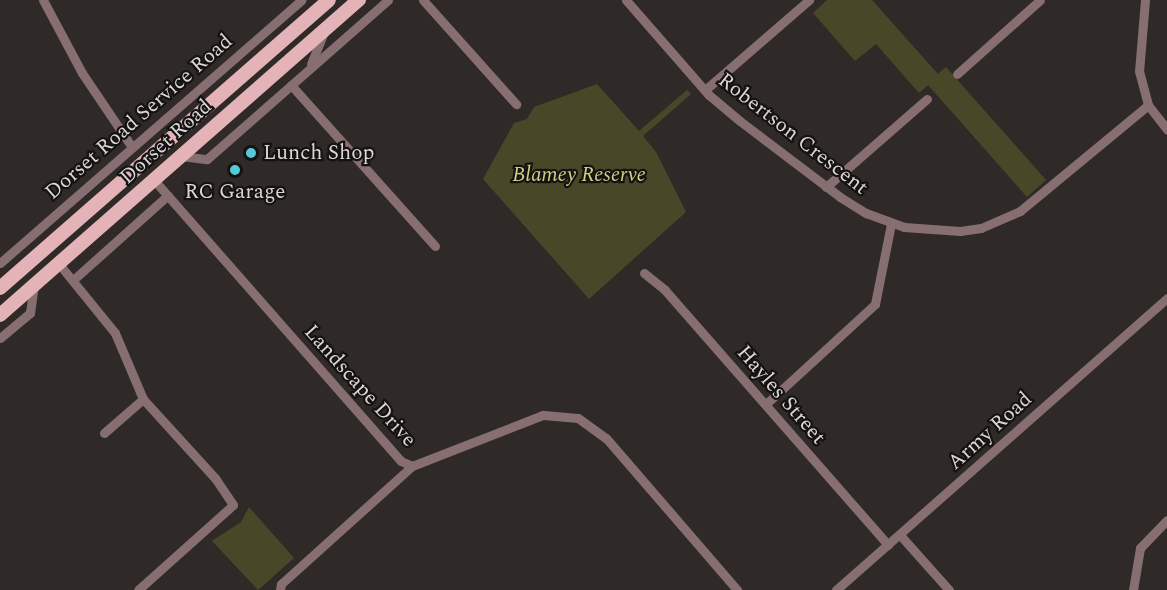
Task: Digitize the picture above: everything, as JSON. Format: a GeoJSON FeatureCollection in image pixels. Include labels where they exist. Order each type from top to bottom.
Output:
{"type":"FeatureCollection","features":[{"type":"Feature","properties":{"kind":"main road","name":"Dorset Road"},"geometry":{"type":"LineString","coordinates":[[0,288],[329,0]]}},
{"type":"Feature","properties":{"kind":"main road","name":"Dorset Road"},"geometry":{"type":"LineString","coordinates":[[0,315],[359,0]]}},
{"type":"Feature","properties":{"kind":"main road"},"geometry":{"type":"LineString","coordinates":[[141,166],[154,180]]}},
{"type":"Feature","properties":{"kind":"street"},"geometry":{"type":"LineString","coordinates":[[43,0],[82,73],[132,147]]}},
{"type":"Feature","properties":{"kind":"street","name":"Dorset Road Service Road"},"geometry":{"type":"LineString","coordinates":[[1,260],[302,0]]}},
{"type":"Feature","properties":{"kind":"street"},"geometry":{"type":"LineString","coordinates":[[181,156],[207,159],[388,0]]}},
{"type":"Feature","properties":{"kind":"street"},"geometry":{"type":"LineString","coordinates":[[423,0],[516,104]]}},
{"type":"Feature","properties":{"kind":"street","name":"Robertson Crescent"},"geometry":{"type":"LineString","coordinates":[[626,0],[705,90],[826,187],[891,224],[940,232],[981,228],[1001,220],[1039,199],[1148,105]]}},
{"type":"Feature","properties":{"kind":"street"},"geometry":{"type":"LineString","coordinates":[[705,90],[809,0]]}},
{"type":"Feature","properties":{"kind":"street"},"geometry":{"type":"LineString","coordinates":[[957,74],[1040,0]]}},
{"type":"Feature","properties":{"kind":"street"},"geometry":{"type":"LineString","coordinates":[[1145,0],[1139,71],[1148,105],[1167,129]]}},
{"type":"Feature","properties":{"kind":"street"},"geometry":{"type":"LineString","coordinates":[[310,67],[325,30]]}},
{"type":"Feature","properties":{"kind":"street"},"geometry":{"type":"LineString","coordinates":[[291,85],[435,246]]}},
{"type":"Feature","properties":{"kind":"street"},"geometry":{"type":"LineString","coordinates":[[826,187],[927,99]]}},
{"type":"Feature","properties":{"kind":"street","name":"Landscape Drive"},"geometry":{"type":"LineString","coordinates":[[154,180],[401,461],[412,466],[543,415],[578,418],[606,438],[737,590]]}},
{"type":"Feature","properties":{"kind":"street"},"geometry":{"type":"LineString","coordinates":[[73,280],[168,195]]}},
{"type":"Feature","properties":{"kind":"street"},"geometry":{"type":"LineString","coordinates":[[766,405],[875,304],[891,224]]}},
{"type":"Feature","properties":{"kind":"street"},"geometry":{"type":"LineString","coordinates":[[59,264],[115,333],[143,399],[215,478],[233,505],[138,590]]}},
{"type":"Feature","properties":{"kind":"street","name":"Hayles Street"},"geometry":{"type":"LineString","coordinates":[[644,273],[664,289],[888,545]]}},
{"type":"Feature","properties":{"kind":"street"},"geometry":{"type":"LineString","coordinates":[[0,338],[30,313],[34,286]]}},
{"type":"Feature","properties":{"kind":"street","name":"Army Road"},"geometry":{"type":"LineString","coordinates":[[836,590],[1167,298]]}},
{"type":"Feature","properties":{"kind":"street"},"geometry":{"type":"LineString","coordinates":[[104,433],[143,399]]}},
{"type":"Feature","properties":{"kind":"street"},"geometry":{"type":"LineString","coordinates":[[280,590],[281,585],[412,466]]}},
{"type":"Feature","properties":{"kind":"street"},"geometry":{"type":"LineString","coordinates":[[1133,590],[1140,548],[1167,519]]}},
{"type":"Feature","properties":{"kind":"street"},"geometry":{"type":"LineString","coordinates":[[900,534],[949,590]]}},
{"type":"Feature","properties":{"kind":"green space"},"geometry":{"type":"Polygon","coordinates":[[[827,0],[872,0],[938,74],[946,67],[1046,180],[1027,197],[928,85],[919,93],[876,44],[855,61],[813,13],[827,0]]]}},
{"type":"Feature","properties":{"kind":"green space","name":"Blamey Reserve"},"geometry":{"type":"Polygon","coordinates":[[[597,84],[639,131],[687,90],[691,94],[643,136],[656,152],[686,212],[589,299],[483,179],[514,123],[527,119],[534,107],[597,84]]]}},
{"type":"Feature","properties":{"kind":"green space"},"geometry":{"type":"Polygon","coordinates":[[[249,507],[294,558],[258,590],[212,541],[241,522],[249,507]]]}},
{"type":"Feature","properties":{"kind":"place","name":"Lunch Shop"},"geometry":{"type":"Point","coordinates":[251,153]}},
{"type":"Feature","properties":{"kind":"place","name":"RC Garage"},"geometry":{"type":"Point","coordinates":[235,170]}}]}
